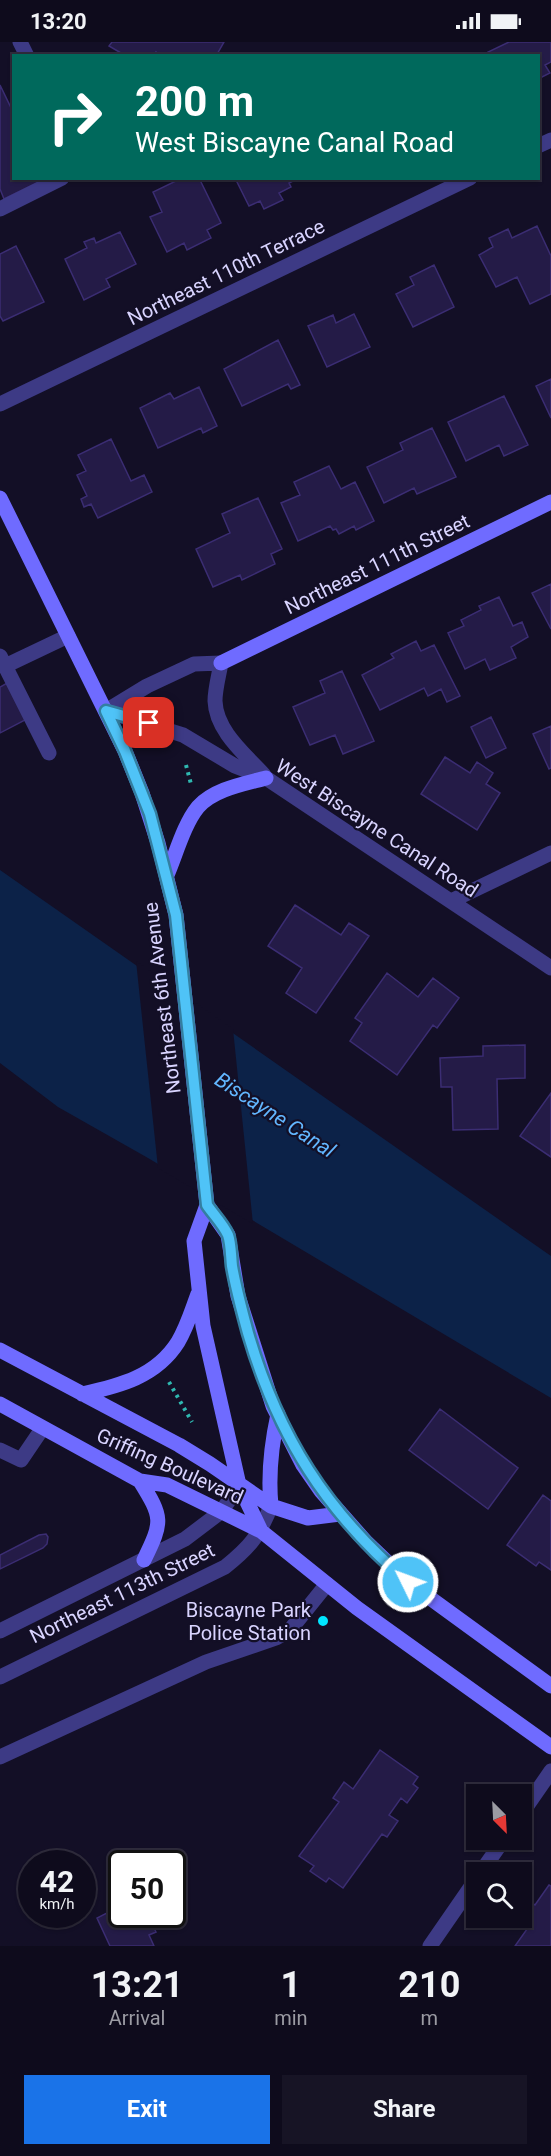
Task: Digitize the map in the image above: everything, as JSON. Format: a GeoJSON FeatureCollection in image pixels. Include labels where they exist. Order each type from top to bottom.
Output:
{"type":"FeatureCollection","features":[{"type":"Feature","properties":{"kind":"main road","name":"Northeast 6th Avenue"},"geometry":{"type":"LineString","coordinates":[[0,498],[106,711],[142,793],[167,875],[176,915],[207,1205],[194,1241],[199,1291],[208,1351],[239,1485]]}},
{"type":"Feature","properties":{"kind":"main road","name":"Northeast 111th Street"},"geometry":{"type":"LineString","coordinates":[[221,663],[551,502]]}},
{"type":"Feature","properties":{"kind":"main road"},"geometry":{"type":"LineString","coordinates":[[167,875],[190,819],[199,806],[219,793],[266,778]]}},
{"type":"Feature","properties":{"kind":"main road","name":"Northeast 6th Avenue"},"geometry":{"type":"LineString","coordinates":[[207,1205],[228,1235],[238,1296],[261,1372],[278,1414],[303,1464],[340,1514],[379,1556],[408,1582],[551,1686]]}},
{"type":"Feature","properties":{"kind":"main road"},"geometry":{"type":"LineString","coordinates":[[82,1394],[133,1381],[159,1364],[180,1337],[199,1291]]}},
{"type":"Feature","properties":{"kind":"main road","name":"Griffing Boulevard"},"geometry":{"type":"LineString","coordinates":[[0,1350],[179,1445],[271,1506],[308,1518],[340,1514]]}},
{"type":"Feature","properties":{"kind":"main road","name":"Griffing Boulevard"},"geometry":{"type":"LineString","coordinates":[[0,1404],[140,1480],[167,1485],[261,1531],[327,1584],[551,1747]]}},
{"type":"Feature","properties":{"kind":"main road"},"geometry":{"type":"LineString","coordinates":[[271,1506],[269,1485],[271,1449],[278,1414]]}},
{"type":"Feature","properties":{"kind":"main road"},"geometry":{"type":"LineString","coordinates":[[140,1480],[158,1513],[159,1526],[144,1560]]}},
{"type":"Feature","properties":{"kind":"main road","name":"Griffing Boulevard"},"geometry":{"type":"LineString","coordinates":[[239,1485],[261,1531]]}},
{"type":"Feature","properties":{"kind":"street"},"geometry":{"type":"LineString","coordinates":[[0,209],[58,180]]}},
{"type":"Feature","properties":{"kind":"street","name":"Northeast 110th Terrace"},"geometry":{"type":"LineString","coordinates":[[0,404],[466,180]]}},
{"type":"Feature","properties":{"kind":"street"},"geometry":{"type":"LineString","coordinates":[[49,753],[3,661],[68,636]]}},
{"type":"Feature","properties":{"kind":"street"},"geometry":{"type":"LineString","coordinates":[[106,711],[147,686],[194,664],[221,663],[215,699],[216,713],[231,738],[266,778]]}},
{"type":"Feature","properties":{"kind":"street","name":"West Biscayne Canal Road"},"geometry":{"type":"LineString","coordinates":[[106,711],[183,735],[235,766],[266,778],[551,968]]}},
{"type":"Feature","properties":{"kind":"street"},"geometry":{"type":"LineString","coordinates":[[451,902],[551,853]]}},
{"type":"Feature","properties":{"kind":"street"},"geometry":{"type":"LineString","coordinates":[[0,1450],[21,1460],[42,1428]]}},
{"type":"Feature","properties":{"kind":"street","name":"Northeast 113th Street"},"geometry":{"type":"LineString","coordinates":[[0,1631],[185,1539],[222,1511],[239,1485]]}},
{"type":"Feature","properties":{"kind":"street","name":"Northeast 113th Street"},"geometry":{"type":"LineString","coordinates":[[0,1677],[225,1567],[245,1551],[261,1531],[271,1506]]}},
{"type":"Feature","properties":{"kind":"street"},"geometry":{"type":"LineString","coordinates":[[0,1757],[206,1662],[276,1638],[290,1630],[327,1584]]}},
{"type":"Feature","properties":{"kind":"street"},"geometry":{"type":"LineString","coordinates":[[532,1799],[551,1771]]}},
{"type":"Feature","properties":{"kind":"street"},"geometry":{"type":"LineString","coordinates":[[430,1946],[466,1894]]}},
{"type":"Feature","properties":{"kind":"path"},"geometry":{"type":"LineString","coordinates":[[185,762],[194,793]]}},
{"type":"Feature","properties":{"kind":"path"},"geometry":{"type":"LineString","coordinates":[[167,1379],[194,1422],[187,1430]]}},
{"type":"Feature","properties":{"kind":"water","name":"Biscayne Canal"},"geometry":{"type":"Polygon","coordinates":[[[0,870],[551,1256],[551,1398],[148,1158],[58,1107],[0,1063],[0,870]]]}},
{"type":"Feature","properties":{"kind":"pier"},"geometry":{"type":"Polygon","coordinates":[[[136,961],[233,1029],[253,1224],[158,1168],[136,961]]]}},
{"type":"Feature","properties":{"kind":"building"},"geometry":{"type":"Polygon","coordinates":[[[112,42],[224,42],[217,54],[159,54],[156,52],[156,54],[123,54],[109,46],[112,42]]]}},
{"type":"Feature","properties":{"kind":"building"},"geometry":{"type":"Polygon","coordinates":[[[509,42],[551,42],[551,62],[545,65],[550,73],[540,78],[540,54],[489,54],[488,52],[509,42]]]}},
{"type":"Feature","properties":{"kind":"building"},"geometry":{"type":"Polygon","coordinates":[[[0,85],[12,110],[12,180],[43,180],[4,199],[0,189],[0,85]]]}},
{"type":"Feature","properties":{"kind":"building"},"geometry":{"type":"Polygon","coordinates":[[[178,180],[200,180],[221,223],[207,230],[211,238],[187,250],[184,243],[167,252],[150,217],[162,212],[153,192],[178,180]]]}},
{"type":"Feature","properties":{"kind":"building"},"geometry":{"type":"Polygon","coordinates":[[[236,180],[295,180],[289,183],[291,187],[279,193],[283,200],[264,209],[260,201],[249,206],[236,180]]]}},
{"type":"Feature","properties":{"kind":"building"},"geometry":{"type":"Polygon","coordinates":[[[537,226],[551,256],[551,294],[530,304],[517,277],[496,287],[479,255],[493,247],[489,238],[508,229],[512,238],[537,226]]]}},
{"type":"Feature","properties":{"kind":"building"},"geometry":{"type":"Polygon","coordinates":[[[120,232],[136,264],[106,279],[110,287],[84,300],[65,259],[87,248],[84,242],[94,238],[96,243],[120,232]]]}},
{"type":"Feature","properties":{"kind":"building"},"geometry":{"type":"Polygon","coordinates":[[[16,246],[44,302],[3,321],[0,316],[0,254],[16,246]]]}},
{"type":"Feature","properties":{"kind":"building"},"geometry":{"type":"Polygon","coordinates":[[[434,265],[454,307],[413,327],[396,294],[414,285],[410,277],[434,265]]]}},
{"type":"Feature","properties":{"kind":"building"},"geometry":{"type":"Polygon","coordinates":[[[354,314],[370,347],[327,367],[308,326],[333,315],[336,323],[354,314]]]}},
{"type":"Feature","properties":{"kind":"building"},"geometry":{"type":"Polygon","coordinates":[[[278,340],[300,385],[291,389],[288,384],[242,406],[224,369],[278,340]]]}},
{"type":"Feature","properties":{"kind":"building"},"geometry":{"type":"Polygon","coordinates":[[[551,379],[551,418],[536,386],[551,379]]]}},
{"type":"Feature","properties":{"kind":"building"},"geometry":{"type":"Polygon","coordinates":[[[199,387],[217,426],[203,433],[201,428],[158,448],[140,408],[170,393],[174,399],[199,387]]]}},
{"type":"Feature","properties":{"kind":"building"},"geometry":{"type":"Polygon","coordinates":[[[504,396],[528,445],[504,456],[499,445],[466,461],[448,422],[504,396]]]}},
{"type":"Feature","properties":{"kind":"building"},"geometry":{"type":"Polygon","coordinates":[[[432,428],[456,477],[417,494],[414,488],[384,503],[367,467],[403,450],[400,443],[432,428]]]}},
{"type":"Feature","properties":{"kind":"building"},"geometry":{"type":"Polygon","coordinates":[[[111,439],[131,481],[144,475],[152,492],[98,518],[91,504],[84,507],[81,499],[87,496],[77,475],[86,471],[78,455],[111,439]]]}},
{"type":"Feature","properties":{"kind":"building"},"geometry":{"type":"Polygon","coordinates":[[[329,466],[341,489],[355,482],[374,521],[356,530],[354,526],[339,534],[330,526],[298,541],[281,503],[300,495],[294,482],[329,466]]]}},
{"type":"Feature","properties":{"kind":"building"},"geometry":{"type":"Polygon","coordinates":[[[258,498],[282,549],[271,554],[275,564],[242,580],[240,575],[213,587],[196,549],[230,533],[222,514],[258,498]]]}},
{"type":"Feature","properties":{"kind":"building"},"geometry":{"type":"Polygon","coordinates":[[[551,584],[551,629],[532,593],[551,584]]]}},
{"type":"Feature","properties":{"kind":"building"},"geometry":{"type":"Polygon","coordinates":[[[499,597],[513,626],[522,622],[528,637],[511,647],[516,658],[490,670],[485,659],[465,669],[448,633],[464,626],[461,620],[481,610],[479,606],[499,597]]]}},
{"type":"Feature","properties":{"kind":"building"},"geometry":{"type":"Polygon","coordinates":[[[416,641],[421,651],[434,645],[460,696],[447,702],[441,689],[428,696],[424,688],[380,710],[362,675],[394,658],[391,654],[416,641]]]}},
{"type":"Feature","properties":{"kind":"building"},"geometry":{"type":"Polygon","coordinates":[[[342,671],[374,741],[343,754],[335,735],[310,745],[293,707],[325,693],[320,681],[342,671]]]}},
{"type":"Feature","properties":{"kind":"building"},"geometry":{"type":"Polygon","coordinates":[[[9,682],[27,719],[0,733],[0,687],[9,682]]]}},
{"type":"Feature","properties":{"kind":"building"},"geometry":{"type":"Polygon","coordinates":[[[491,717],[506,748],[486,758],[471,727],[491,717]]]}},
{"type":"Feature","properties":{"kind":"building"},"geometry":{"type":"Polygon","coordinates":[[[551,726],[551,768],[549,769],[533,734],[551,726]]]}},
{"type":"Feature","properties":{"kind":"building"},"geometry":{"type":"Polygon","coordinates":[[[445,757],[470,773],[477,762],[493,773],[486,784],[500,793],[477,830],[421,794],[445,757]]]}},
{"type":"Feature","properties":{"kind":"building"},"geometry":{"type":"Polygon","coordinates":[[[295,905],[341,935],[349,923],[369,936],[316,1013],[286,993],[302,968],[268,946],[295,905]]]}},
{"type":"Feature","properties":{"kind":"building"},"geometry":{"type":"Polygon","coordinates":[[[387,973],[418,997],[433,978],[459,998],[437,1028],[433,1025],[397,1075],[350,1041],[362,1023],[355,1018],[387,973]]]}},
{"type":"Feature","properties":{"kind":"building"},"geometry":{"type":"Polygon","coordinates":[[[525,1045],[525,1078],[497,1079],[498,1129],[453,1130],[452,1087],[441,1087],[440,1058],[483,1056],[483,1046],[525,1045]]]}},
{"type":"Feature","properties":{"kind":"building"},"geometry":{"type":"Polygon","coordinates":[[[551,1093],[551,1157],[520,1136],[551,1093]]]}},
{"type":"Feature","properties":{"kind":"building"},"geometry":{"type":"Polygon","coordinates":[[[440,1409],[518,1468],[488,1509],[409,1450],[440,1409]]]}},
{"type":"Feature","properties":{"kind":"building"},"geometry":{"type":"Polygon","coordinates":[[[543,1495],[551,1501],[551,1570],[539,1562],[536,1566],[507,1545],[543,1495]]]}},
{"type":"Feature","properties":{"kind":"building"},"geometry":{"type":"Polygon","coordinates":[[[46,1534],[47,1544],[43,1548],[0,1569],[0,1555],[39,1535],[46,1534]]]}},
{"type":"Feature","properties":{"kind":"building"},"geometry":{"type":"Polygon","coordinates":[[[380,1750],[418,1777],[413,1784],[418,1788],[407,1803],[401,1798],[389,1815],[398,1821],[387,1837],[382,1834],[343,1888],[329,1878],[326,1882],[310,1871],[314,1866],[299,1856],[339,1802],[333,1798],[344,1782],[353,1789],[380,1750]]]}},
{"type":"Feature","properties":{"kind":"building"},"geometry":{"type":"Polygon","coordinates":[[[549,1885],[551,1886],[551,1946],[515,1946],[528,1928],[532,1928],[532,1903],[535,1905],[549,1885]]]}},
{"type":"Feature","properties":{"kind":"building"},"geometry":{"type":"Polygon","coordinates":[[[108,1912],[108,1928],[154,1928],[156,1932],[149,1935],[154,1946],[110,1946],[97,1918],[108,1912]]]}},
{"type":"Feature","properties":{"kind":"place","name":"Biscayne Park Police Station"},"geometry":{"type":"Point","coordinates":[323,1621]}},
{"type":"Feature","properties":{"kind":"route"},"geometry":{"type":"LineString","coordinates":[[149,723],[106,711],[150,814],[172,893],[180,945],[207,1205],[228,1235],[238,1296],[261,1372],[273,1406],[303,1464],[321,1491],[342,1516],[393,1570],[408,1582]]}}]}
